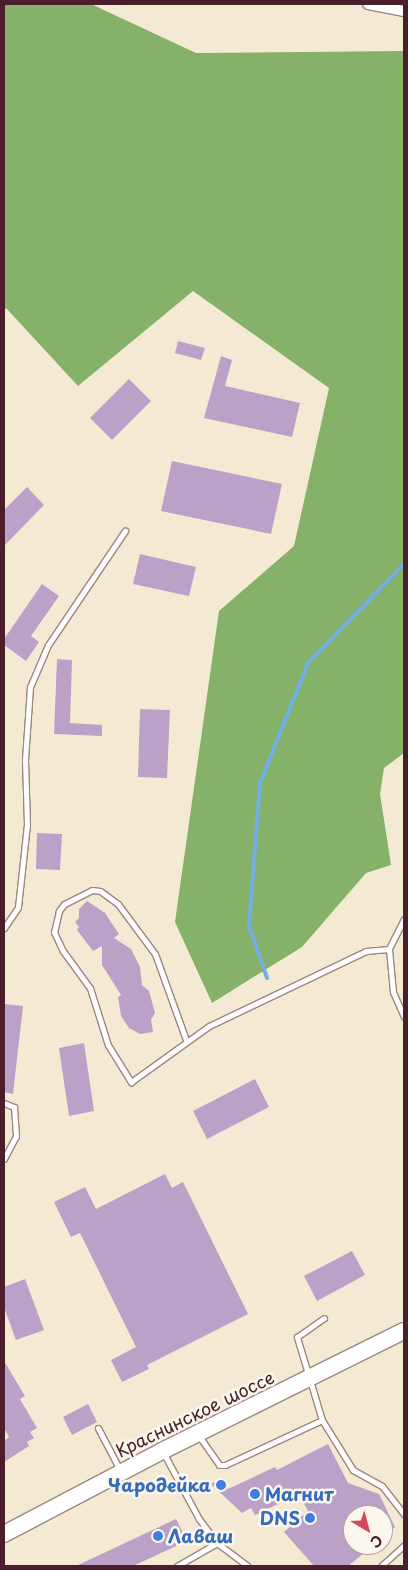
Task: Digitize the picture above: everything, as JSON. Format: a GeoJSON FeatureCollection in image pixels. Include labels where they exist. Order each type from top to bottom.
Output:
{"type":"FeatureCollection","features":[{"type":"Feature","properties":{"kind":"main road","name":"Краснинское шоссе"},"geometry":{"type":"LineString","coordinates":[[4,1534],[162,1451],[309,1381],[404,1331]]}},
{"type":"Feature","properties":{"kind":"street"},"geometry":{"type":"LineString","coordinates":[[368,4],[404,11]]}},
{"type":"Feature","properties":{"kind":"lane"},"geometry":{"type":"LineString","coordinates":[[4,928],[18,907],[27,824],[25,760],[30,687],[48,645],[125,532]]}},
{"type":"Feature","properties":{"kind":"lane"},"geometry":{"type":"LineString","coordinates":[[186,1040],[155,954],[118,904],[100,891],[92,890],[64,904],[59,911],[54,932],[63,951],[90,988],[108,1045],[131,1082],[186,1040],[366,951],[389,949]]}},
{"type":"Feature","properties":{"kind":"lane"},"geometry":{"type":"LineString","coordinates":[[404,919],[389,949],[393,992],[404,1017]]}},
{"type":"Feature","properties":{"kind":"lane"},"geometry":{"type":"LineString","coordinates":[[4,1104],[14,1106],[16,1136],[4,1159]]}},
{"type":"Feature","properties":{"kind":"lane"},"geometry":{"type":"LineString","coordinates":[[324,1318],[296,1337],[322,1420],[353,1470],[382,1486],[404,1514]]}},
{"type":"Feature","properties":{"kind":"lane"},"geometry":{"type":"LineString","coordinates":[[197,1434],[219,1465],[225,1465],[322,1420]]}},
{"type":"Feature","properties":{"kind":"lane"},"geometry":{"type":"LineString","coordinates":[[98,1428],[121,1472]]}},
{"type":"Feature","properties":{"kind":"lane"},"geometry":{"type":"LineString","coordinates":[[162,1451],[200,1519],[217,1543],[247,1566]]}},
{"type":"Feature","properties":{"kind":"lane"},"geometry":{"type":"LineString","coordinates":[[177,1566],[217,1543]]}},
{"type":"Feature","properties":{"kind":"lane"},"geometry":{"type":"LineString","coordinates":[[381,1566],[404,1545]]}},
{"type":"Feature","properties":{"kind":"green space"},"geometry":{"type":"Polygon","coordinates":[[[4,4],[91,4],[196,53],[404,51],[404,753],[384,768],[380,794],[391,865],[366,873],[302,947],[212,1003],[175,922],[219,611],[294,546],[329,388],[193,291],[78,386],[6,308],[4,310],[4,4]]]}},
{"type":"Feature","properties":{"kind":"building"},"geometry":{"type":"Polygon","coordinates":[[[178,341],[205,348],[201,360],[175,353],[178,341]]]}},
{"type":"Feature","properties":{"kind":"building"},"geometry":{"type":"Polygon","coordinates":[[[221,356],[232,360],[225,386],[300,403],[292,437],[204,418],[221,356]]]}},
{"type":"Feature","properties":{"kind":"building"},"geometry":{"type":"Polygon","coordinates":[[[129,379],[151,401],[112,440],[90,418],[129,379]]]}},
{"type":"Feature","properties":{"kind":"building"},"geometry":{"type":"Polygon","coordinates":[[[172,461],[282,484],[271,534],[161,511],[172,461]]]}},
{"type":"Feature","properties":{"kind":"building"},"geometry":{"type":"Polygon","coordinates":[[[27,487],[44,505],[4,546],[4,510],[27,487]]]}},
{"type":"Feature","properties":{"kind":"building"},"geometry":{"type":"Polygon","coordinates":[[[140,554],[196,567],[189,596],[133,584],[140,554]]]}},
{"type":"Feature","properties":{"kind":"building"},"geometry":{"type":"Polygon","coordinates":[[[42,584],[59,596],[31,636],[39,642],[26,661],[4,645],[4,639],[42,584]]]}},
{"type":"Feature","properties":{"kind":"building"},"geometry":{"type":"Polygon","coordinates":[[[57,659],[72,660],[70,723],[102,725],[102,736],[54,734],[57,659]]]}},
{"type":"Feature","properties":{"kind":"building"},"geometry":{"type":"Polygon","coordinates":[[[140,709],[170,710],[167,778],[138,777],[140,709]]]}},
{"type":"Feature","properties":{"kind":"building"},"geometry":{"type":"Polygon","coordinates":[[[37,833],[62,834],[60,870],[36,869],[37,833]]]}},
{"type":"Feature","properties":{"kind":"building"},"geometry":{"type":"Polygon","coordinates":[[[87,901],[105,913],[119,934],[114,938],[131,949],[140,967],[142,985],[149,991],[155,1013],[151,1020],[153,1032],[140,1034],[129,1028],[121,1016],[118,997],[121,995],[102,965],[102,946],[93,951],[77,930],[79,927],[75,922],[79,918],[79,909],[87,901]]]}},
{"type":"Feature","properties":{"kind":"building"},"geometry":{"type":"Polygon","coordinates":[[[4,1004],[23,1006],[13,1094],[4,1092],[4,1004]]]}},
{"type":"Feature","properties":{"kind":"building"},"geometry":{"type":"Polygon","coordinates":[[[84,1043],[94,1111],[69,1116],[59,1048],[84,1043]]]}},
{"type":"Feature","properties":{"kind":"building"},"geometry":{"type":"Polygon","coordinates":[[[255,1079],[269,1107],[207,1139],[193,1111],[255,1079]]]}},
{"type":"Feature","properties":{"kind":"building"},"geometry":{"type":"Polygon","coordinates":[[[165,1174],[172,1188],[183,1182],[248,1314],[147,1365],[149,1369],[122,1382],[111,1360],[136,1347],[80,1233],[71,1237],[54,1202],[85,1187],[96,1209],[165,1174]]]}},
{"type":"Feature","properties":{"kind":"building"},"geometry":{"type":"Polygon","coordinates":[[[352,1251],[365,1275],[317,1301],[304,1276],[352,1251]]]}},
{"type":"Feature","properties":{"kind":"building"},"geometry":{"type":"Polygon","coordinates":[[[25,1279],[44,1330],[16,1340],[4,1307],[4,1287],[25,1279]]]}},
{"type":"Feature","properties":{"kind":"building"},"geometry":{"type":"Polygon","coordinates":[[[4,1361],[25,1396],[20,1399],[37,1428],[30,1432],[34,1438],[27,1442],[29,1446],[4,1462],[4,1441],[9,1437],[4,1428],[4,1361]]]}},
{"type":"Feature","properties":{"kind":"building"},"geometry":{"type":"Polygon","coordinates":[[[88,1404],[97,1422],[72,1435],[63,1417],[88,1404]]]}},
{"type":"Feature","properties":{"kind":"building"},"geometry":{"type":"Polygon","coordinates":[[[328,1444],[348,1483],[379,1494],[384,1505],[343,1505],[343,1555],[362,1555],[348,1566],[314,1566],[284,1532],[308,1511],[299,1494],[255,1515],[251,1508],[242,1513],[211,1484],[223,1478],[228,1489],[275,1467],[277,1470],[328,1444]]]}},
{"type":"Feature","properties":{"kind":"building"},"geometry":{"type":"Polygon","coordinates":[[[176,1519],[187,1541],[133,1566],[76,1566],[176,1519]]]}},
{"type":"Feature","properties":{"kind":"waterway"},"geometry":{"type":"LineString","coordinates":[[267,978],[249,926],[260,783],[308,663],[404,564]]}},
{"type":"Feature","properties":{"kind":"place","name":"Чародейка"},"geometry":{"type":"Point","coordinates":[221,1485]}},
{"type":"Feature","properties":{"kind":"place","name":"Магнит"},"geometry":{"type":"Point","coordinates":[255,1494]}},
{"type":"Feature","properties":{"kind":"place","name":"DNS"},"geometry":{"type":"Point","coordinates":[310,1518]}},
{"type":"Feature","properties":{"kind":"place","name":"Лаваш"},"geometry":{"type":"Point","coordinates":[158,1536]}}]}
